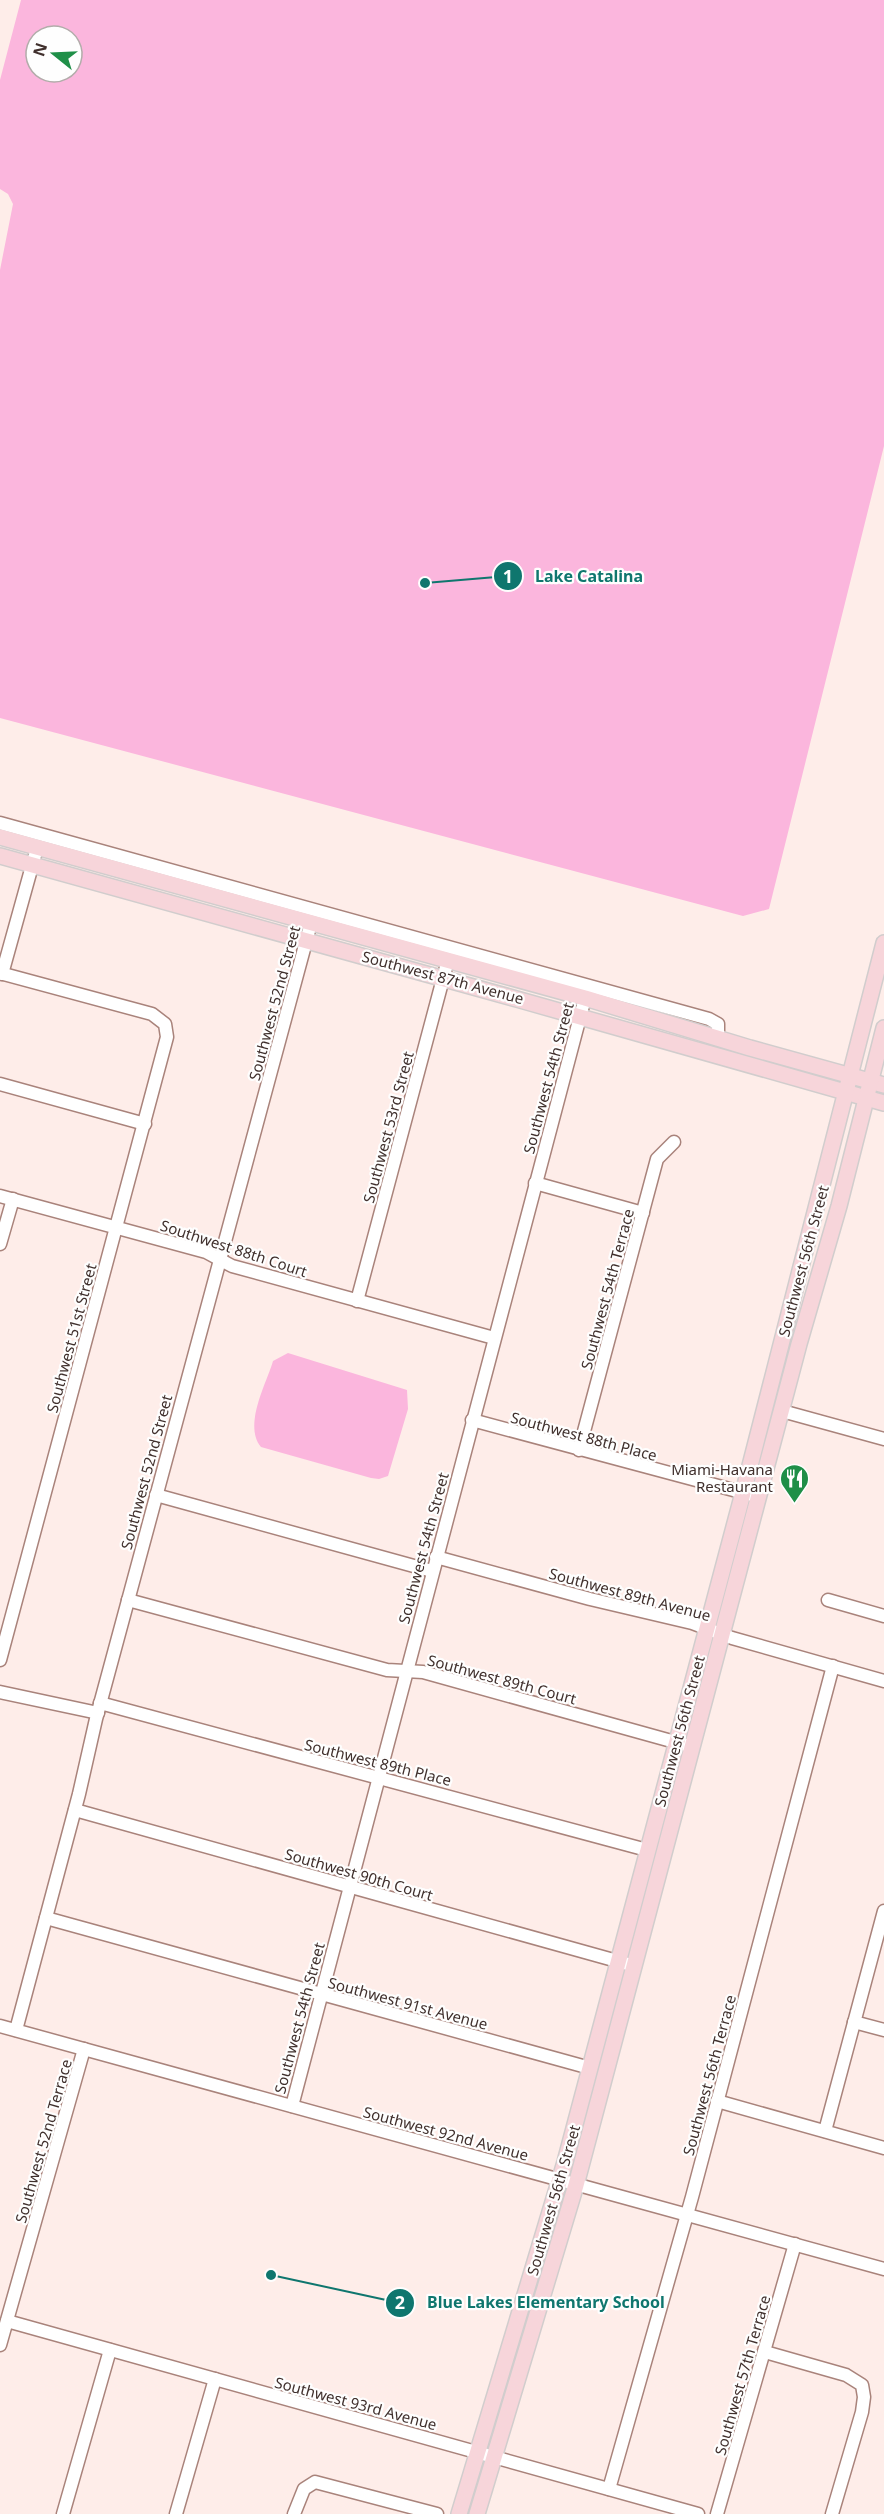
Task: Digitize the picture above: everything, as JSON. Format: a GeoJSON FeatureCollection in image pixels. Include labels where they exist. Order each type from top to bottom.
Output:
{"type":"FeatureCollection","features":[{"type":"Feature","properties":{"kind":"main road","name":"Southwest 87th Avenue"},"geometry":{"type":"LineString","coordinates":[[0,837],[37,848],[182,880],[311,923],[585,998],[877,1083]]}},
{"type":"Feature","properties":{"kind":"main road","name":"Southwest 87th Avenue"},"geometry":{"type":"LineString","coordinates":[[0,856],[580,1015],[884,1103]]}},
{"type":"Feature","properties":{"kind":"main road"},"geometry":{"type":"LineString","coordinates":[[175,904],[182,880]]}},
{"type":"Feature","properties":{"kind":"main road","name":"Southwest 56th Street"},"geometry":{"type":"LineString","coordinates":[[459,2514],[560,2181],[743,1493],[884,943]]}},
{"type":"Feature","properties":{"kind":"main road","name":"Southwest 56th Street"},"geometry":{"type":"LineString","coordinates":[[477,2514],[576,2185],[866,1098],[877,1083],[884,1028]]}},
{"type":"Feature","properties":{"kind":"main road"},"geometry":{"type":"LineString","coordinates":[[694,1049],[713,1045],[718,1038]]}},
{"type":"Feature","properties":{"kind":"street","name":"Southwest 87th Avenue"},"geometry":{"type":"LineString","coordinates":[[0,823],[182,880],[710,1019],[717,1024],[718,1038]]}},
{"type":"Feature","properties":{"kind":"street"},"geometry":{"type":"LineString","coordinates":[[1,973],[37,848]]}},
{"type":"Feature","properties":{"kind":"street","name":"Southwest 52nd Street"},"geometry":{"type":"LineString","coordinates":[[16,2030],[75,1810],[99,1708],[311,923]]}},
{"type":"Feature","properties":{"kind":"street","name":"Southwest 53rd Street"},"geometry":{"type":"LineString","coordinates":[[357,1301],[448,960]]}},
{"type":"Feature","properties":{"kind":"street","name":"Southwest 51st Street"},"geometry":{"type":"LineString","coordinates":[[0,1660],[166,1046],[165,1024],[159,1018],[1,973]]}},
{"type":"Feature","properties":{"kind":"street","name":"Southwest 54th Street"},"geometry":{"type":"LineString","coordinates":[[291,2106],[585,998]]}},
{"type":"Feature","properties":{"kind":"street"},"geometry":{"type":"LineString","coordinates":[[0,1084],[145,1124]]}},
{"type":"Feature","properties":{"kind":"street","name":"Southwest 54th Terrace"},"geometry":{"type":"LineString","coordinates":[[579,1450],[657,1159],[674,1142]]}},
{"type":"Feature","properties":{"kind":"street"},"geometry":{"type":"LineString","coordinates":[[535,1183],[643,1213]]}},
{"type":"Feature","properties":{"kind":"street","name":"Southwest 88th Court"},"geometry":{"type":"LineString","coordinates":[[0,1196],[206,1252],[232,1266],[495,1338]]}},
{"type":"Feature","properties":{"kind":"street"},"geometry":{"type":"LineString","coordinates":[[0,1244],[13,1199]]}},
{"type":"Feature","properties":{"kind":"street"},"geometry":{"type":"LineString","coordinates":[[782,1411],[884,1439]]}},
{"type":"Feature","properties":{"kind":"street","name":"Southwest 88th Place"},"geometry":{"type":"LineString","coordinates":[[472,1420],[759,1497]]}},
{"type":"Feature","properties":{"kind":"street"},"geometry":{"type":"LineString","coordinates":[[156,1495],[432,1571]]}},
{"type":"Feature","properties":{"kind":"street","name":"Southwest 89th Avenue"},"geometry":{"type":"LineString","coordinates":[[436,1557],[706,1628],[723,1635],[884,1681]]}},
{"type":"Feature","properties":{"kind":"street","name":"Southwest 89th Court"},"geometry":{"type":"LineString","coordinates":[[128,1600],[387,1670],[423,1672],[693,1747]]}},
{"type":"Feature","properties":{"kind":"street"},"geometry":{"type":"LineString","coordinates":[[828,1600],[884,1616]]}},
{"type":"Feature","properties":{"kind":"street","name":"Southwest 56th Terrace"},"geometry":{"type":"LineString","coordinates":[[609,2489],[687,2215],[833,1666]]}},
{"type":"Feature","properties":{"kind":"street","name":"Southwest 89th Place"},"geometry":{"type":"LineString","coordinates":[[0,1692],[99,1708],[648,1850]]}},
{"type":"Feature","properties":{"kind":"street","name":"Southwest 90th Court"},"geometry":{"type":"LineString","coordinates":[[75,1810],[635,1966]]}},
{"type":"Feature","properties":{"kind":"street"},"geometry":{"type":"LineString","coordinates":[[825,2132],[884,1912]]}},
{"type":"Feature","properties":{"kind":"street","name":"Southwest 91st Avenue"},"geometry":{"type":"LineString","coordinates":[[46,1918],[590,2068]]}},
{"type":"Feature","properties":{"kind":"street"},"geometry":{"type":"LineString","coordinates":[[855,2022],[884,2030]]}},
{"type":"Feature","properties":{"kind":"street","name":"Southwest 92nd Avenue"},"geometry":{"type":"LineString","coordinates":[[0,2026],[884,2269]]}},
{"type":"Feature","properties":{"kind":"street","name":"Southwest 52nd Terrace"},"geometry":{"type":"LineString","coordinates":[[0,2344],[84,2049]]}},
{"type":"Feature","properties":{"kind":"street"},"geometry":{"type":"LineString","coordinates":[[717,2101],[884,2148]]}},
{"type":"Feature","properties":{"kind":"street","name":"Southwest 57th Terrace"},"geometry":{"type":"LineString","coordinates":[[717,2514],[795,2244]]}},
{"type":"Feature","properties":{"kind":"street","name":"Southwest 93rd Avenue"},"geometry":{"type":"LineString","coordinates":[[7,2321],[698,2514]]}},
{"type":"Feature","properties":{"kind":"street"},"geometry":{"type":"LineString","coordinates":[[63,2514],[110,2350]]}},
{"type":"Feature","properties":{"kind":"street"},"geometry":{"type":"LineString","coordinates":[[765,2352],[846,2375],[862,2385],[864,2397],[862,2412],[832,2514]]}},
{"type":"Feature","properties":{"kind":"street"},"geometry":{"type":"LineString","coordinates":[[176,2514],[214,2379]]}},
{"type":"Feature","properties":{"kind":"street"},"geometry":{"type":"LineString","coordinates":[[294,2514],[307,2486],[321,2482],[437,2514]]}},
{"type":"Feature","properties":{"kind":"shaded area"},"geometry":{"type":"Polygon","coordinates":[[[21,0],[884,0],[884,446],[769,909],[743,916],[0,718],[0,270],[13,204],[8,194],[0,189],[0,80],[21,0]]]}},
{"type":"Feature","properties":{"kind":"shaded area"},"geometry":{"type":"Polygon","coordinates":[[[288,1353],[407,1390],[408,1409],[388,1476],[379,1479],[371,1478],[261,1447],[254,1428],[258,1405],[273,1361],[288,1353]]]}},
{"type":"Feature","properties":{"kind":"place","name":"Lake Catalina"},"geometry":{"type":"Point","coordinates":[425,583]}},
{"type":"Feature","properties":{"kind":"place","name":"Miami-Havana Restaurant"},"geometry":{"type":"Point","coordinates":[794,1504]}},
{"type":"Feature","properties":{"kind":"place","name":"Blue Lakes Elementary School"},"geometry":{"type":"Point","coordinates":[271,2275]}}]}
